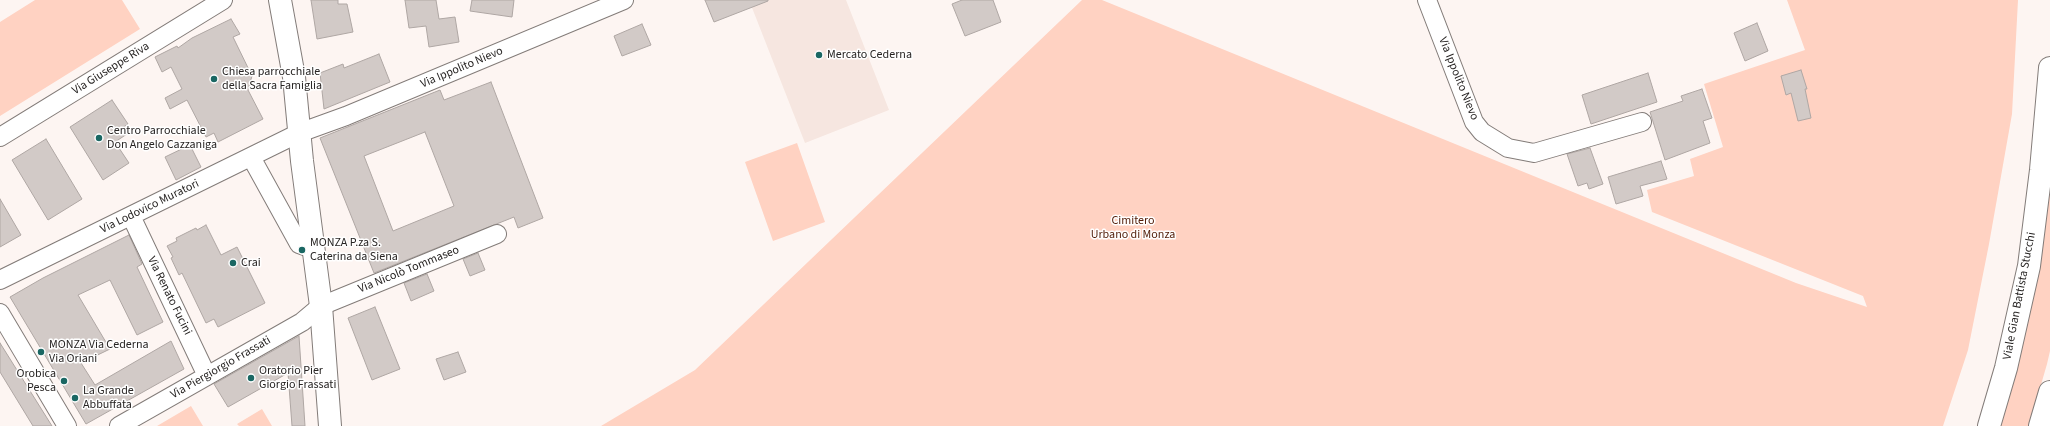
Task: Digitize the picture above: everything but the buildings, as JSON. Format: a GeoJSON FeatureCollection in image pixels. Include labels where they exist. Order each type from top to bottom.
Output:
{"type":"FeatureCollection","features":[{"type":"Feature","properties":{"kind":"street","name":"Via Giuseppe Riva"},"geometry":{"type":"LineString","coordinates":[[0,137],[223,0]]}},
{"type":"Feature","properties":{"kind":"street"},"geometry":{"type":"LineString","coordinates":[[266,0],[280,80],[299,133]]}},
{"type":"Feature","properties":{"kind":"street"},"geometry":{"type":"LineString","coordinates":[[280,0],[294,77],[299,133],[321,306],[330,426]]}},
{"type":"Feature","properties":{"kind":"street","name":"Via Ippolito Nievo"},"geometry":{"type":"LineString","coordinates":[[299,133],[346,116],[624,0]]}},
{"type":"Feature","properties":{"kind":"street","name":"Via Ippolito Nievo"},"geometry":{"type":"LineString","coordinates":[[1427,0],[1474,122],[1482,132],[1508,148],[1534,154],[1642,122]]}},
{"type":"Feature","properties":{"kind":"street","name":"Viale Gian Battista Stucchi"},"geometry":{"type":"LineString","coordinates":[[1989,426],[2006,368],[2028,266],[2041,170],[2050,68]]}},
{"type":"Feature","properties":{"kind":"street","name":"Via Lodovico Muratori"},"geometry":{"type":"LineString","coordinates":[[0,280],[299,133]]}},
{"type":"Feature","properties":{"kind":"street"},"geometry":{"type":"LineString","coordinates":[[251,157],[299,244],[313,249]]}},
{"type":"Feature","properties":{"kind":"street","name":"Via Renato Fucini"},"geometry":{"type":"LineString","coordinates":[[131,216],[207,376]]}},
{"type":"Feature","properties":{"kind":"street","name":"Via Nicolò Tommaseo"},"geometry":{"type":"LineString","coordinates":[[321,306],[497,234]]}},
{"type":"Feature","properties":{"kind":"street","name":"Via Piergiorgio Frassati"},"geometry":{"type":"LineString","coordinates":[[119,426],[302,322],[321,306]]}},
{"type":"Feature","properties":{"kind":"street"},"geometry":{"type":"LineString","coordinates":[[0,313],[67,426]]}},
{"type":"Feature","properties":{"kind":"street"},"geometry":{"type":"LineString","coordinates":[[2040,426],[2050,392]]}},
{"type":"Feature","properties":{"kind":"shaded area","name":"Mercato Cederna"},"geometry":{"type":"Polygon","coordinates":[[[749,0],[846,0],[889,110],[805,143],[749,0]]]}},
{"type":"Feature","properties":{"kind":"green space"},"geometry":{"type":"Polygon","coordinates":[[[35,0],[122,0],[140,29],[0,116],[0,22],[35,0]]]}},
{"type":"Feature","properties":{"kind":"green space","name":"Cimitero Urbano di Monza"},"geometry":{"type":"Polygon","coordinates":[[[1082,0],[1102,0],[1796,283],[1867,307],[1863,296],[1652,212],[1647,190],[1694,176],[1690,159],[1723,147],[1704,84],[1805,50],[1787,0],[2018,0],[2012,114],[1989,244],[1968,350],[1943,426],[601,426],[695,370],[1082,0]]]}},
{"type":"Feature","properties":{"kind":"green space"},"geometry":{"type":"Polygon","coordinates":[[[797,143],[825,222],[773,241],[745,162],[797,143]]]}},
{"type":"Feature","properties":{"kind":"green space"},"geometry":{"type":"Polygon","coordinates":[[[2050,161],[2050,351],[2029,426],[1996,426],[2050,161]]]}},
{"type":"Feature","properties":{"kind":"green space"},"geometry":{"type":"Polygon","coordinates":[[[191,406],[203,426],[157,426],[191,406]]]}},
{"type":"Feature","properties":{"kind":"green space"},"geometry":{"type":"Polygon","coordinates":[[[262,409],[272,426],[239,426],[237,424],[262,409]]]}},
{"type":"Feature","properties":{"kind":"place","name":"Mercato Cederna"},"geometry":{"type":"Point","coordinates":[819,55]}},
{"type":"Feature","properties":{"kind":"place","name":"Chiesa parrocchiale della Sacra Famiglia"},"geometry":{"type":"Point","coordinates":[214,79]}},
{"type":"Feature","properties":{"kind":"place","name":"Centro Parrocchiale Don Angelo Cazzaniga"},"geometry":{"type":"Point","coordinates":[99,138]}},
{"type":"Feature","properties":{"kind":"place","name":"MONZA P.za S. Caterina da Siena"},"geometry":{"type":"Point","coordinates":[302,250]}},
{"type":"Feature","properties":{"kind":"place","name":"Crai"},"geometry":{"type":"Point","coordinates":[233,263]}},
{"type":"Feature","properties":{"kind":"place","name":"MONZA Via Cederna Via Oriani"},"geometry":{"type":"Point","coordinates":[41,352]}},
{"type":"Feature","properties":{"kind":"place","name":"Oratorio Pier Giorgio Frassati"},"geometry":{"type":"Point","coordinates":[251,378]}},
{"type":"Feature","properties":{"kind":"place","name":"Orobica Pesca"},"geometry":{"type":"Point","coordinates":[64,381]}},
{"type":"Feature","properties":{"kind":"place","name":"La Grande Abbuffata"},"geometry":{"type":"Point","coordinates":[75,398]}}]}
